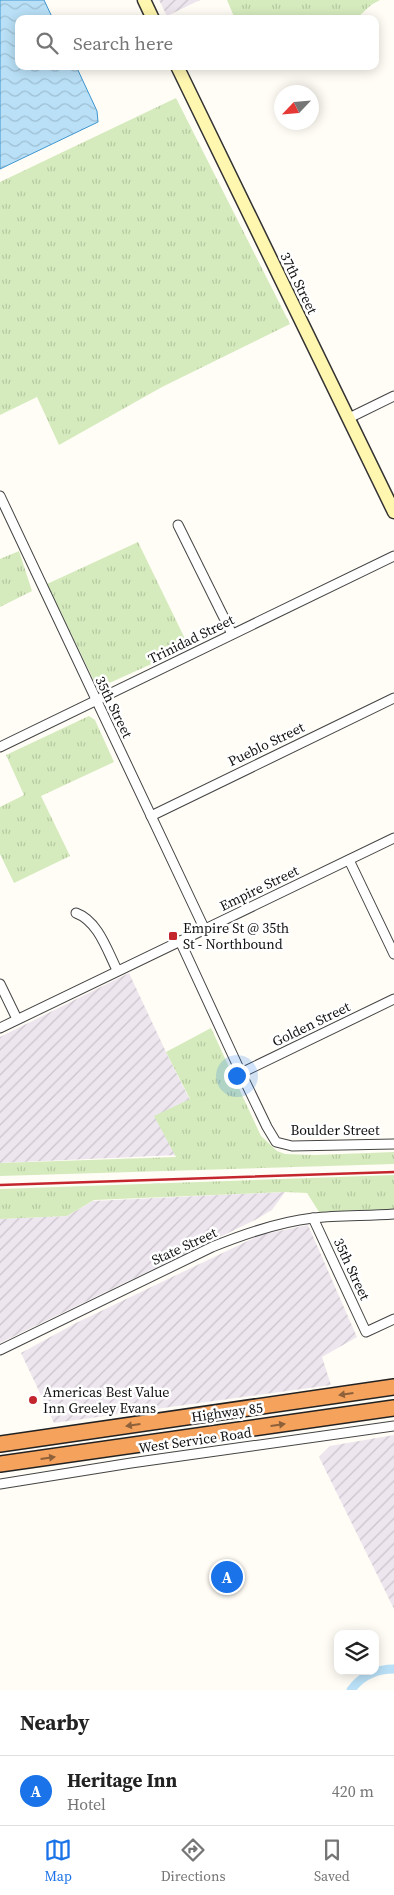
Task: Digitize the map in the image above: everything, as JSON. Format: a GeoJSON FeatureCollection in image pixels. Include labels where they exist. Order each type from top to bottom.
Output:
{"type":"FeatureCollection","features":[{"type":"Feature","properties":{"kind":"highway","name":"Highway 85"},"geometry":{"type":"LineString","coordinates":[[0,1444],[394,1387]]}},
{"type":"Feature","properties":{"kind":"highway","name":"Highway 85"},"geometry":{"type":"LineString","coordinates":[[0,1464],[394,1408]]}},
{"type":"Feature","properties":{"kind":"main road"},"geometry":{"type":"LineString","coordinates":[[144,0],[152,15]]}},
{"type":"Feature","properties":{"kind":"main road","name":"37th Street"},"geometry":{"type":"LineString","coordinates":[[179,70],[349,418],[390,495],[394,512]]}},
{"type":"Feature","properties":{"kind":"street"},"geometry":{"type":"LineString","coordinates":[[349,418],[394,396]]}},
{"type":"Feature","properties":{"kind":"street","name":"35th Street"},"geometry":{"type":"LineString","coordinates":[[0,496],[205,930]]}},
{"type":"Feature","properties":{"kind":"street"},"geometry":{"type":"LineString","coordinates":[[178,525],[232,634]]}},
{"type":"Feature","properties":{"kind":"street","name":"Trinidad Street"},"geometry":{"type":"LineString","coordinates":[[0,747],[394,556]]}},
{"type":"Feature","properties":{"kind":"street","name":"Pueblo Street"},"geometry":{"type":"LineString","coordinates":[[151,816],[394,698]]}},
{"type":"Feature","properties":{"kind":"street","name":"Empire Street"},"geometry":{"type":"LineString","coordinates":[[0,1028],[394,838]]}},
{"type":"Feature","properties":{"kind":"street"},"geometry":{"type":"LineString","coordinates":[[349,860],[394,954]]}},
{"type":"Feature","properties":{"kind":"street"},"geometry":{"type":"LineString","coordinates":[[76,913],[85,916],[98,932],[117,970]]}},
{"type":"Feature","properties":{"kind":"street"},"geometry":{"type":"LineString","coordinates":[[180,941],[241,1073]]}},
{"type":"Feature","properties":{"kind":"street"},"geometry":{"type":"LineString","coordinates":[[0,984],[17,1020]]}},
{"type":"Feature","properties":{"kind":"street","name":"Golden Street"},"geometry":{"type":"LineString","coordinates":[[241,1073],[394,999]]}},
{"type":"Feature","properties":{"kind":"street","name":"Boulder Street"},"geometry":{"type":"LineString","coordinates":[[241,1073],[276,1142],[292,1146],[394,1144]]}},
{"type":"Feature","properties":{"kind":"street","name":"State Street"},"geometry":{"type":"LineString","coordinates":[[0,1350],[219,1244],[249,1233],[313,1218],[394,1214]]}},
{"type":"Feature","properties":{"kind":"street","name":"35th Street"},"geometry":{"type":"LineString","coordinates":[[313,1218],[366,1332],[394,1319]]}},
{"type":"Feature","properties":{"kind":"street","name":"West Service Road"},"geometry":{"type":"LineString","coordinates":[[0,1484],[131,1463],[394,1426]]}},
{"type":"Feature","properties":{"kind":"shaded area"},"geometry":{"type":"Polygon","coordinates":[[[159,0],[200,0],[169,15],[166,15],[159,0]]]}},
{"type":"Feature","properties":{"kind":"shaded area"},"geometry":{"type":"Polygon","coordinates":[[[129,973],[190,1100],[177,1155],[0,1163],[0,1037],[129,973]]]}},
{"type":"Feature","properties":{"kind":"shaded area"},"geometry":{"type":"Polygon","coordinates":[[[285,1192],[272,1210],[255,1220],[0,1343],[0,1219],[67,1216],[93,1201],[285,1192]]]}},
{"type":"Feature","properties":{"kind":"shaded area"},"geometry":{"type":"Polygon","coordinates":[[[308,1225],[357,1337],[322,1357],[331,1385],[54,1423],[21,1353],[76,1323],[260,1235],[308,1225]]]}},
{"type":"Feature","properties":{"kind":"shaded area"},"geometry":{"type":"Polygon","coordinates":[[[394,1435],[394,1609],[319,1457],[330,1446],[394,1435]]]}},
{"type":"Feature","properties":{"kind":"green space"},"geometry":{"type":"Polygon","coordinates":[[[227,0],[380,0],[360,15],[233,15],[227,0]]]}},
{"type":"Feature","properties":{"kind":"green space"},"geometry":{"type":"Polygon","coordinates":[[[176,98],[290,324],[162,387],[59,445],[37,397],[0,415],[0,182],[176,98]]]}},
{"type":"Feature","properties":{"kind":"green space"},"geometry":{"type":"Polygon","coordinates":[[[138,542],[189,647],[105,685],[98,685],[94,681],[47,584],[138,542]]]}},
{"type":"Feature","properties":{"kind":"green space"},"geometry":{"type":"Polygon","coordinates":[[[19,551],[32,591],[0,607],[0,559],[19,551]]]}},
{"type":"Feature","properties":{"kind":"green space"},"geometry":{"type":"Polygon","coordinates":[[[89,716],[95,720],[114,762],[41,796],[70,856],[14,883],[0,854],[0,807],[24,795],[6,755],[89,716]]]}},
{"type":"Feature","properties":{"kind":"green space"},"geometry":{"type":"Polygon","coordinates":[[[211,1028],[261,1136],[277,1151],[285,1154],[315,1155],[394,1152],[394,1164],[0,1176],[0,1163],[176,1157],[154,1116],[190,1099],[166,1052],[211,1028]]]}},
{"type":"Feature","properties":{"kind":"green space"},"geometry":{"type":"Polygon","coordinates":[[[394,1175],[394,1209],[319,1212],[307,1193],[285,1192],[94,1200],[67,1216],[0,1219],[0,1189],[394,1175]]]}},
{"type":"Feature","properties":{"kind":"water"},"geometry":{"type":"Polygon","coordinates":[[[0,0],[44,0],[51,15],[15,15],[15,70],[78,70],[97,111],[98,122],[0,169],[0,0]]]}},
{"type":"Feature","properties":{"kind":"waterway"},"geometry":{"type":"LineString","coordinates":[[351,1690],[370,1674],[394,1669]]}},
{"type":"Feature","properties":{"kind":"railway"},"geometry":{"type":"LineString","coordinates":[[0,1185],[394,1172]]}},
{"type":"Feature","properties":{"kind":"place","name":"Empire St @ 35th St - Northbound"},"geometry":{"type":"Point","coordinates":[173,936]}},
{"type":"Feature","properties":{"kind":"place","name":"Americas Best Value Inn Greeley Evans"},"geometry":{"type":"Point","coordinates":[33,1400]}},
{"type":"Feature","properties":{"kind":"place","name":"Heritage Inn"},"geometry":{"type":"Point","coordinates":[227,1577]}}]}
